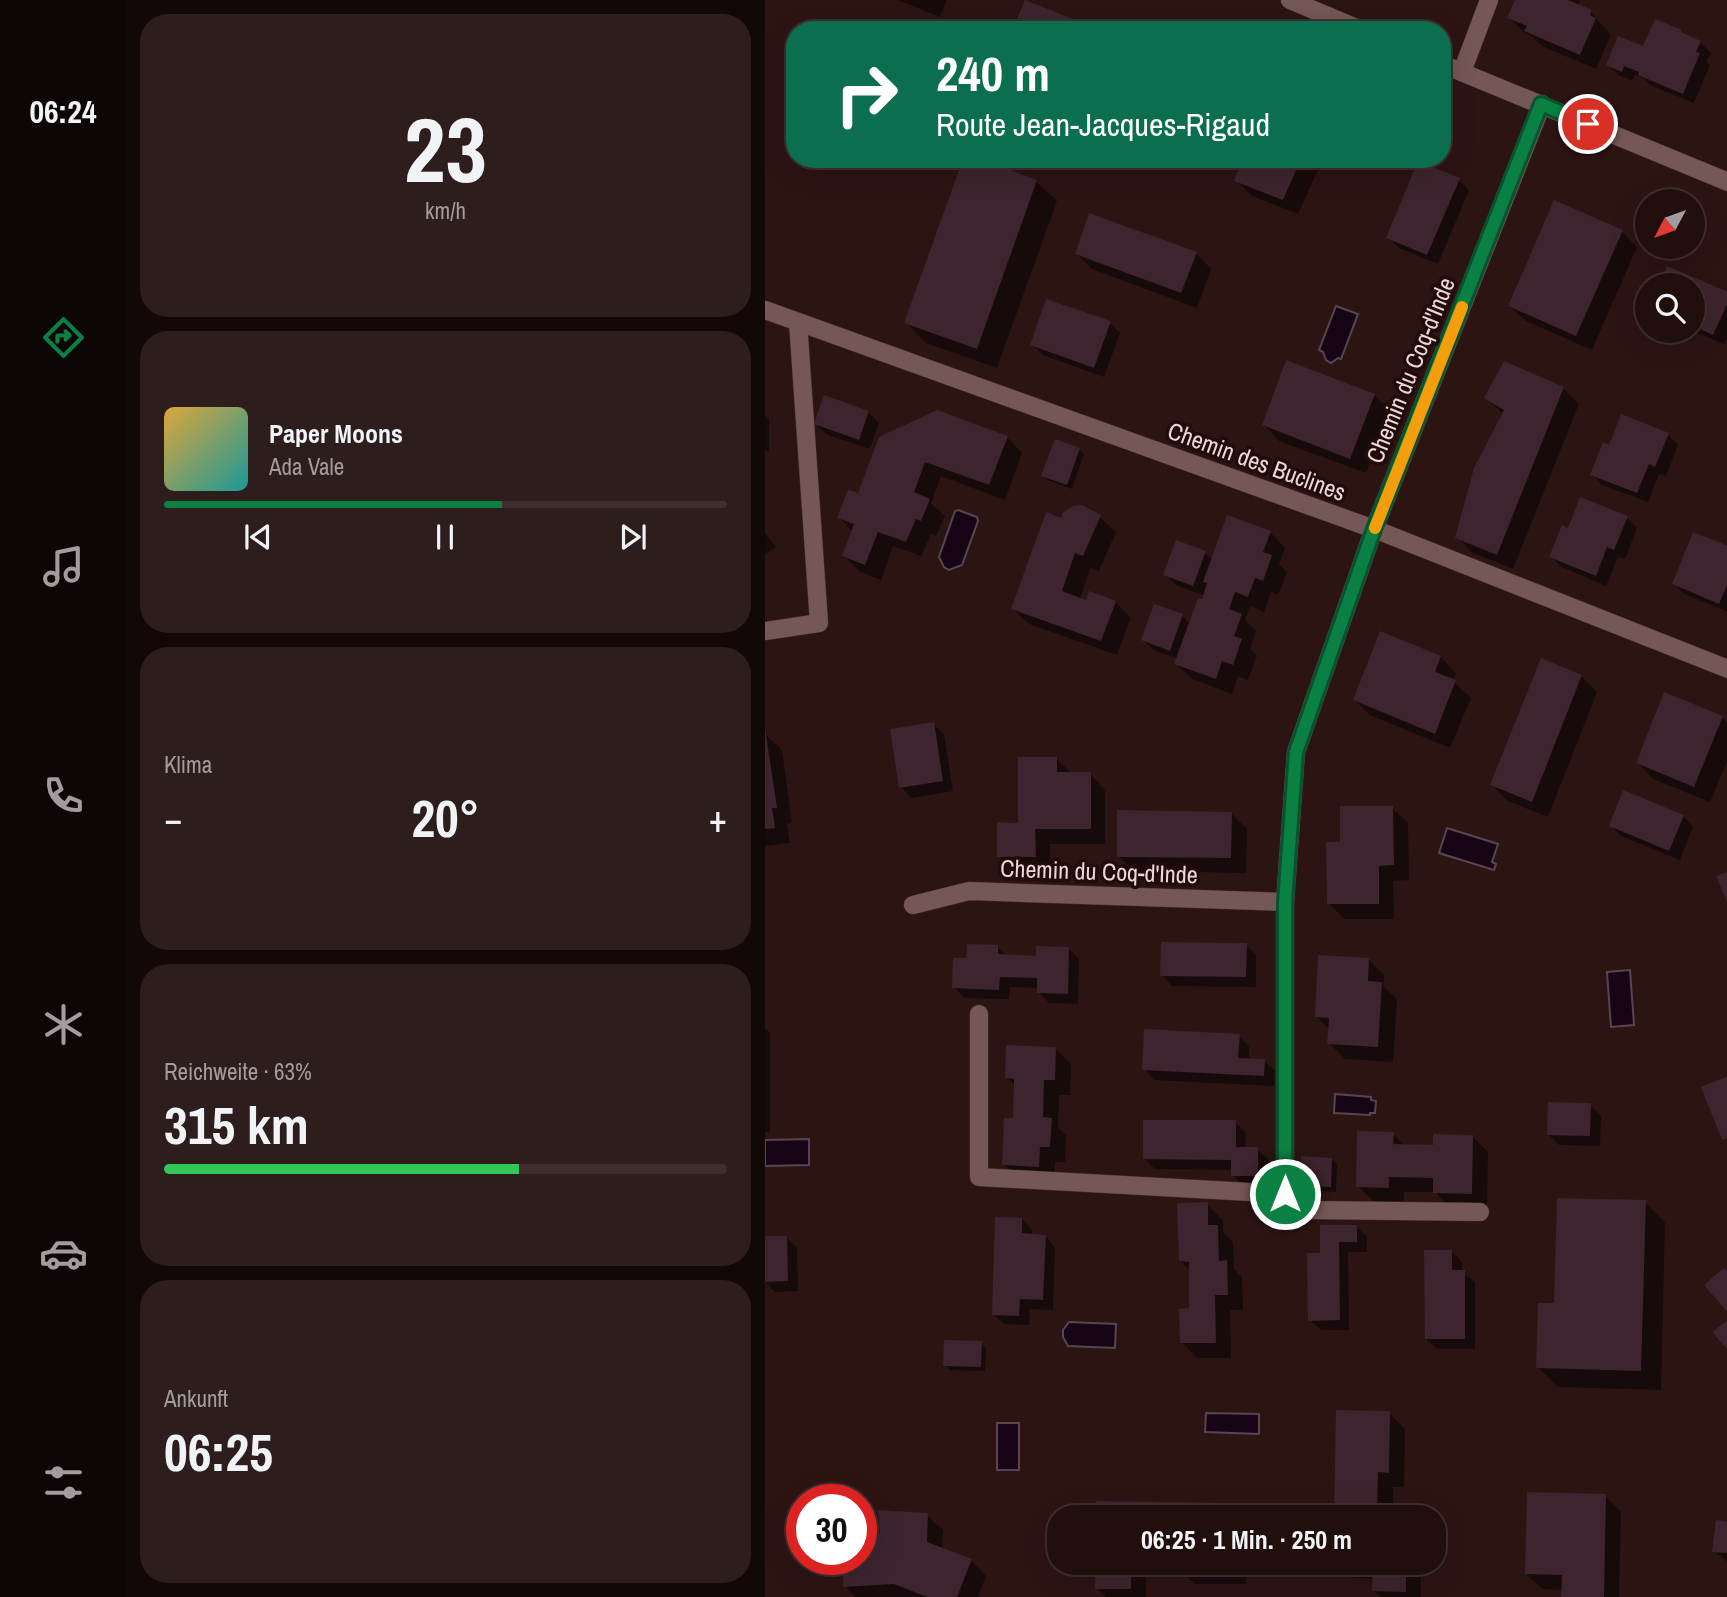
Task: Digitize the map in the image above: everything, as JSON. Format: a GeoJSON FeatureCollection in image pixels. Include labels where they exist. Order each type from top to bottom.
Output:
{"type":"FeatureCollection","features":[{"type":"Feature","properties":{"kind":"street"},"geometry":{"type":"LineString","coordinates":[[1290,0],[1340,21]]}},
{"type":"Feature","properties":{"kind":"street"},"geometry":{"type":"LineString","coordinates":[[1461,72],[1489,0]]}},
{"type":"Feature","properties":{"kind":"street"},"geometry":{"type":"LineString","coordinates":[[1451,68],[1727,182]]}},
{"type":"Feature","properties":{"kind":"street","name":"Chemin du Coq-d'Inde"},"geometry":{"type":"LineString","coordinates":[[1285,1194],[1285,902],[1296,752],[1374,529],[1541,104]]}},
{"type":"Feature","properties":{"kind":"street","name":"Chemin des Buclines"},"geometry":{"type":"LineString","coordinates":[[765,310],[1374,529],[1727,669]]}},
{"type":"Feature","properties":{"kind":"street"},"geometry":{"type":"LineString","coordinates":[[765,631],[819,623],[798,322]]}},
{"type":"Feature","properties":{"kind":"street","name":"Chemin du Coq-d'Inde"},"geometry":{"type":"LineString","coordinates":[[913,905],[969,891],[1285,902]]}},
{"type":"Feature","properties":{"kind":"street"},"geometry":{"type":"LineString","coordinates":[[979,1014],[979,1177],[1285,1194],[1309,1210],[1480,1212]]}},
{"type":"Feature","properties":{"kind":"shaded area"},"geometry":{"type":"Polygon","coordinates":[[[1336,306],[1358,314],[1341,359],[1331,363],[1319,350],[1336,306]]]}},
{"type":"Feature","properties":{"kind":"shaded area"},"geometry":{"type":"Polygon","coordinates":[[[955,511],[977,517],[978,521],[962,565],[949,570],[944,567],[939,557],[955,511]]]}},
{"type":"Feature","properties":{"kind":"shaded area"},"geometry":{"type":"Polygon","coordinates":[[[1447,828],[1498,844],[1492,862],[1496,864],[1494,870],[1439,853],[1447,828]]]}},
{"type":"Feature","properties":{"kind":"shaded area"},"geometry":{"type":"Polygon","coordinates":[[[1630,970],[1634,1025],[1611,1027],[1607,972],[1630,970]]]}},
{"type":"Feature","properties":{"kind":"shaded area"},"geometry":{"type":"Polygon","coordinates":[[[1335,1094],[1371,1097],[1371,1100],[1376,1101],[1375,1113],[1334,1113],[1335,1094]]]}},
{"type":"Feature","properties":{"kind":"shaded area"},"geometry":{"type":"Polygon","coordinates":[[[809,1139],[809,1165],[765,1166],[765,1140],[809,1139]]]}},
{"type":"Feature","properties":{"kind":"shaded area"},"geometry":{"type":"Polygon","coordinates":[[[1069,1322],[1116,1324],[1115,1348],[1068,1346],[1063,1330],[1069,1322]]]}},
{"type":"Feature","properties":{"kind":"shaded area"},"geometry":{"type":"Polygon","coordinates":[[[1206,1413],[1259,1414],[1259,1434],[1205,1432],[1206,1413]]]}},
{"type":"Feature","properties":{"kind":"shaded area"},"geometry":{"type":"Polygon","coordinates":[[[997,1423],[1019,1423],[1019,1470],[997,1470],[997,1423]]]}},
{"type":"Feature","properties":{"kind":"building"},"geometry":{"type":"Polygon","coordinates":[[[1025,0],[1078,21],[1016,21],[1025,0]]]}},
{"type":"Feature","properties":{"kind":"building"},"geometry":{"type":"Polygon","coordinates":[[[1515,0],[1568,0],[1592,10],[1590,15],[1596,18],[1580,55],[1524,31],[1527,26],[1507,18],[1515,0]]]}},
{"type":"Feature","properties":{"kind":"building"},"geometry":{"type":"Polygon","coordinates":[[[1655,19],[1701,41],[1696,52],[1700,53],[1683,94],[1638,75],[1639,72],[1624,66],[1622,72],[1606,65],[1618,36],[1643,46],[1655,19]]]}},
{"type":"Feature","properties":{"kind":"building"},"geometry":{"type":"Polygon","coordinates":[[[960,168],[1005,168],[1037,180],[977,349],[904,323],[960,168]]]}},
{"type":"Feature","properties":{"kind":"building"},"geometry":{"type":"Polygon","coordinates":[[[1239,168],[1297,168],[1283,200],[1234,181],[1239,168]]]}},
{"type":"Feature","properties":{"kind":"building"},"geometry":{"type":"Polygon","coordinates":[[[1415,168],[1435,168],[1460,178],[1427,255],[1386,238],[1415,168]]]}},
{"type":"Feature","properties":{"kind":"building"},"geometry":{"type":"Polygon","coordinates":[[[1554,200],[1623,230],[1576,336],[1508,306],[1554,200]]]}},
{"type":"Feature","properties":{"kind":"building"},"geometry":{"type":"Polygon","coordinates":[[[1089,213],[1197,252],[1181,293],[1075,254],[1089,213]]]}},
{"type":"Feature","properties":{"kind":"building"},"geometry":{"type":"Polygon","coordinates":[[[1667,266],[1683,273],[1664,273],[1667,266]]]}},
{"type":"Feature","properties":{"kind":"building"},"geometry":{"type":"Polygon","coordinates":[[[1705,282],[1728,292],[1728,302],[1713,335],[1705,331],[1705,282]]]}},
{"type":"Feature","properties":{"kind":"building"},"geometry":{"type":"Polygon","coordinates":[[[1046,299],[1111,321],[1094,368],[1030,345],[1046,299]]]}},
{"type":"Feature","properties":{"kind":"building"},"geometry":{"type":"Polygon","coordinates":[[[1286,360],[1375,394],[1350,459],[1262,425],[1286,360]]]}},
{"type":"Feature","properties":{"kind":"building"},"geometry":{"type":"Polygon","coordinates":[[[1504,361],[1564,387],[1497,555],[1455,538],[1474,468],[1504,410],[1484,398],[1504,361]]]}},
{"type":"Feature","properties":{"kind":"building"},"geometry":{"type":"Polygon","coordinates":[[[824,395],[869,411],[859,440],[814,424],[824,395]]]}},
{"type":"Feature","properties":{"kind":"building"},"geometry":{"type":"Polygon","coordinates":[[[937,410],[1008,436],[989,485],[925,462],[914,492],[930,499],[921,521],[916,519],[906,542],[878,532],[865,565],[842,556],[854,524],[837,518],[848,490],[858,493],[879,437],[937,410]]]}},
{"type":"Feature","properties":{"kind":"building"},"geometry":{"type":"Polygon","coordinates":[[[1621,414],[1669,433],[1655,467],[1649,464],[1637,493],[1590,475],[1603,442],[1609,445],[1621,414]]]}},
{"type":"Feature","properties":{"kind":"building"},"geometry":{"type":"Polygon","coordinates":[[[1055,439],[1080,448],[1067,485],[1041,476],[1055,439]]]}},
{"type":"Feature","properties":{"kind":"building"},"geometry":{"type":"Polygon","coordinates":[[[1580,497],[1628,516],[1614,550],[1607,547],[1596,576],[1549,557],[1562,525],[1568,528],[1580,497]]]}},
{"type":"Feature","properties":{"kind":"building"},"geometry":{"type":"Polygon","coordinates":[[[1082,505],[1101,515],[1083,556],[1075,553],[1062,591],[1086,600],[1089,591],[1116,601],[1101,641],[1011,609],[1046,512],[1061,518],[1063,512],[1073,506],[1082,505]]]}},
{"type":"Feature","properties":{"kind":"building"},"geometry":{"type":"Polygon","coordinates":[[[1227,515],[1271,531],[1263,552],[1272,555],[1263,581],[1255,578],[1248,597],[1235,592],[1229,609],[1242,614],[1234,636],[1242,639],[1233,665],[1222,661],[1216,679],[1174,664],[1198,598],[1202,599],[1207,583],[1203,582],[1227,515]]]}},
{"type":"Feature","properties":{"kind":"building"},"geometry":{"type":"Polygon","coordinates":[[[1693,532],[1728,546],[1728,583],[1719,604],[1672,584],[1693,532]]]}},
{"type":"Feature","properties":{"kind":"building"},"geometry":{"type":"Polygon","coordinates":[[[1176,540],[1206,551],[1193,586],[1163,575],[1176,540]]]}},
{"type":"Feature","properties":{"kind":"building"},"geometry":{"type":"Polygon","coordinates":[[[1154,604],[1183,614],[1170,651],[1141,640],[1154,604]]]}},
{"type":"Feature","properties":{"kind":"building"},"geometry":{"type":"Polygon","coordinates":[[[1380,631],[1441,656],[1435,672],[1456,680],[1435,734],[1353,700],[1380,631]]]}},
{"type":"Feature","properties":{"kind":"building"},"geometry":{"type":"Polygon","coordinates":[[[1541,658],[1582,675],[1532,802],[1490,785],[1541,658]]]}},
{"type":"Feature","properties":{"kind":"building"},"geometry":{"type":"Polygon","coordinates":[[[1664,692],[1723,716],[1694,787],[1636,763],[1664,692]]]}},
{"type":"Feature","properties":{"kind":"building"},"geometry":{"type":"Polygon","coordinates":[[[934,722],[943,781],[899,788],[890,729],[934,722]]]}},
{"type":"Feature","properties":{"kind":"building"},"geometry":{"type":"Polygon","coordinates":[[[765,728],[777,808],[772,808],[775,828],[765,829],[765,728]]]}},
{"type":"Feature","properties":{"kind":"building"},"geometry":{"type":"Polygon","coordinates":[[[1018,757],[1057,757],[1057,772],[1091,772],[1091,829],[1035,829],[1036,857],[997,857],[997,822],[1018,823],[1018,757]]]}},
{"type":"Feature","properties":{"kind":"building"},"geometry":{"type":"Polygon","coordinates":[[[1623,790],[1684,815],[1669,851],[1609,826],[1623,790]]]}},
{"type":"Feature","properties":{"kind":"building"},"geometry":{"type":"Polygon","coordinates":[[[1340,806],[1393,806],[1394,865],[1379,866],[1379,904],[1327,904],[1326,842],[1340,842],[1340,806]]]}},
{"type":"Feature","properties":{"kind":"building"},"geometry":{"type":"Polygon","coordinates":[[[1117,810],[1232,812],[1231,858],[1117,857],[1117,810]]]}},
{"type":"Feature","properties":{"kind":"building"},"geometry":{"type":"Polygon","coordinates":[[[1728,872],[1728,902],[1727,902],[1716,876],[1728,872]]]}},
{"type":"Feature","properties":{"kind":"building"},"geometry":{"type":"Polygon","coordinates":[[[1161,942],[1247,943],[1246,977],[1160,976],[1161,942]]]}},
{"type":"Feature","properties":{"kind":"building"},"geometry":{"type":"Polygon","coordinates":[[[967,944],[998,945],[998,954],[1036,956],[1036,946],[1069,947],[1068,994],[1037,993],[1037,978],[1000,977],[999,990],[952,988],[953,958],[966,958],[967,944]]]}},
{"type":"Feature","properties":{"kind":"building"},"geometry":{"type":"Polygon","coordinates":[[[1318,955],[1369,958],[1368,981],[1382,982],[1378,1047],[1327,1044],[1329,1018],[1315,1017],[1318,955]]]}},
{"type":"Feature","properties":{"kind":"building"},"geometry":{"type":"Polygon","coordinates":[[[1144,1029],[1240,1034],[1238,1058],[1265,1059],[1264,1076],[1142,1070],[1144,1029]]]}},
{"type":"Feature","properties":{"kind":"building"},"geometry":{"type":"Polygon","coordinates":[[[1006,1045],[1056,1047],[1055,1080],[1044,1080],[1043,1117],[1052,1118],[1050,1147],[1040,1147],[1039,1167],[1002,1165],[1004,1118],[1013,1118],[1014,1079],[1005,1078],[1006,1045]]]}},
{"type":"Feature","properties":{"kind":"building"},"geometry":{"type":"Polygon","coordinates":[[[1728,1076],[1728,1138],[1722,1140],[1701,1087],[1728,1076]]]}},
{"type":"Feature","properties":{"kind":"building"},"geometry":{"type":"Polygon","coordinates":[[[1548,1102],[1591,1103],[1590,1136],[1547,1135],[1548,1102]]]}},
{"type":"Feature","properties":{"kind":"building"},"geometry":{"type":"Polygon","coordinates":[[[1143,1120],[1236,1120],[1236,1147],[1258,1147],[1258,1176],[1231,1176],[1231,1160],[1143,1159],[1143,1120]]]}},
{"type":"Feature","properties":{"kind":"building"},"geometry":{"type":"Polygon","coordinates":[[[1357,1131],[1394,1132],[1393,1144],[1433,1145],[1433,1134],[1473,1135],[1472,1194],[1433,1193],[1433,1178],[1389,1177],[1389,1188],[1356,1187],[1357,1131]]]}},
{"type":"Feature","properties":{"kind":"building"},"geometry":{"type":"Polygon","coordinates":[[[1301,1156],[1332,1158],[1331,1187],[1301,1186],[1301,1156]]]}},
{"type":"Feature","properties":{"kind":"building"},"geometry":{"type":"Polygon","coordinates":[[[1557,1198],[1646,1200],[1641,1371],[1536,1368],[1538,1303],[1554,1303],[1557,1198]]]}},
{"type":"Feature","properties":{"kind":"building"},"geometry":{"type":"Polygon","coordinates":[[[1208,1202],[1208,1225],[1218,1225],[1219,1261],[1227,1260],[1228,1295],[1215,1295],[1216,1343],[1180,1343],[1179,1309],[1189,1308],[1189,1262],[1179,1261],[1177,1203],[1208,1202]]]}},
{"type":"Feature","properties":{"kind":"building"},"geometry":{"type":"Polygon","coordinates":[[[995,1217],[1022,1218],[1022,1233],[1046,1235],[1043,1300],[1020,1299],[1019,1316],[992,1315],[995,1217]]]}},
{"type":"Feature","properties":{"kind":"building"},"geometry":{"type":"Polygon","coordinates":[[[1320,1225],[1357,1225],[1357,1242],[1339,1242],[1340,1320],[1308,1321],[1307,1253],[1320,1253],[1320,1225]]]}},
{"type":"Feature","properties":{"kind":"building"},"geometry":{"type":"Polygon","coordinates":[[[765,1236],[787,1236],[788,1281],[765,1282],[765,1236]]]}},
{"type":"Feature","properties":{"kind":"building"},"geometry":{"type":"Polygon","coordinates":[[[1424,1250],[1452,1250],[1452,1270],[1465,1270],[1465,1339],[1425,1339],[1424,1250]]]}},
{"type":"Feature","properties":{"kind":"building"},"geometry":{"type":"Polygon","coordinates":[[[1724,1268],[1728,1272],[1728,1313],[1704,1285],[1724,1268]]]}},
{"type":"Feature","properties":{"kind":"building"},"geometry":{"type":"Polygon","coordinates":[[[1728,1320],[1728,1350],[1712,1332],[1728,1320]]]}},
{"type":"Feature","properties":{"kind":"building"},"geometry":{"type":"Polygon","coordinates":[[[944,1340],[982,1341],[981,1367],[943,1366],[944,1340]]]}},
{"type":"Feature","properties":{"kind":"building"},"geometry":{"type":"Polygon","coordinates":[[[1336,1410],[1390,1411],[1389,1473],[1378,1472],[1377,1505],[1334,1505],[1336,1410]]]}},
{"type":"Feature","properties":{"kind":"building"},"geometry":{"type":"Polygon","coordinates":[[[1527,1492],[1606,1494],[1604,1597],[1561,1597],[1562,1575],[1525,1574],[1527,1492]]]}},
{"type":"Feature","properties":{"kind":"building"},"geometry":{"type":"Polygon","coordinates":[[[1096,1501],[1231,1503],[1231,1505],[1096,1505],[1096,1501]]]}},
{"type":"Feature","properties":{"kind":"building"},"geometry":{"type":"Polygon","coordinates":[[[878,1510],[928,1513],[927,1542],[972,1559],[957,1597],[927,1597],[894,1584],[843,1587],[843,1575],[877,1575],[877,1534],[880,1534],[878,1510]]]}},
{"type":"Feature","properties":{"kind":"building"},"geometry":{"type":"Polygon","coordinates":[[[1716,1520],[1728,1522],[1728,1553],[1712,1552],[1716,1520]]]}},
{"type":"Feature","properties":{"kind":"building"},"geometry":{"type":"Polygon","coordinates":[[[1096,1575],[1131,1575],[1131,1589],[1095,1589],[1096,1575]]]}},
{"type":"Feature","properties":{"kind":"building"},"geometry":{"type":"Polygon","coordinates":[[[1373,1575],[1406,1575],[1406,1592],[1372,1591],[1373,1575]]]}},
{"type":"Feature","properties":{"kind":"slow traffic"},"geometry":{"type":"LineString","coordinates":[[1375,528],[1462,307]]}},
{"type":"Feature","properties":{"kind":"route"},"geometry":{"type":"LineString","coordinates":[[1285,1194],[1285,902],[1296,752],[1374,529],[1541,104],[1588,124]]}}]}
